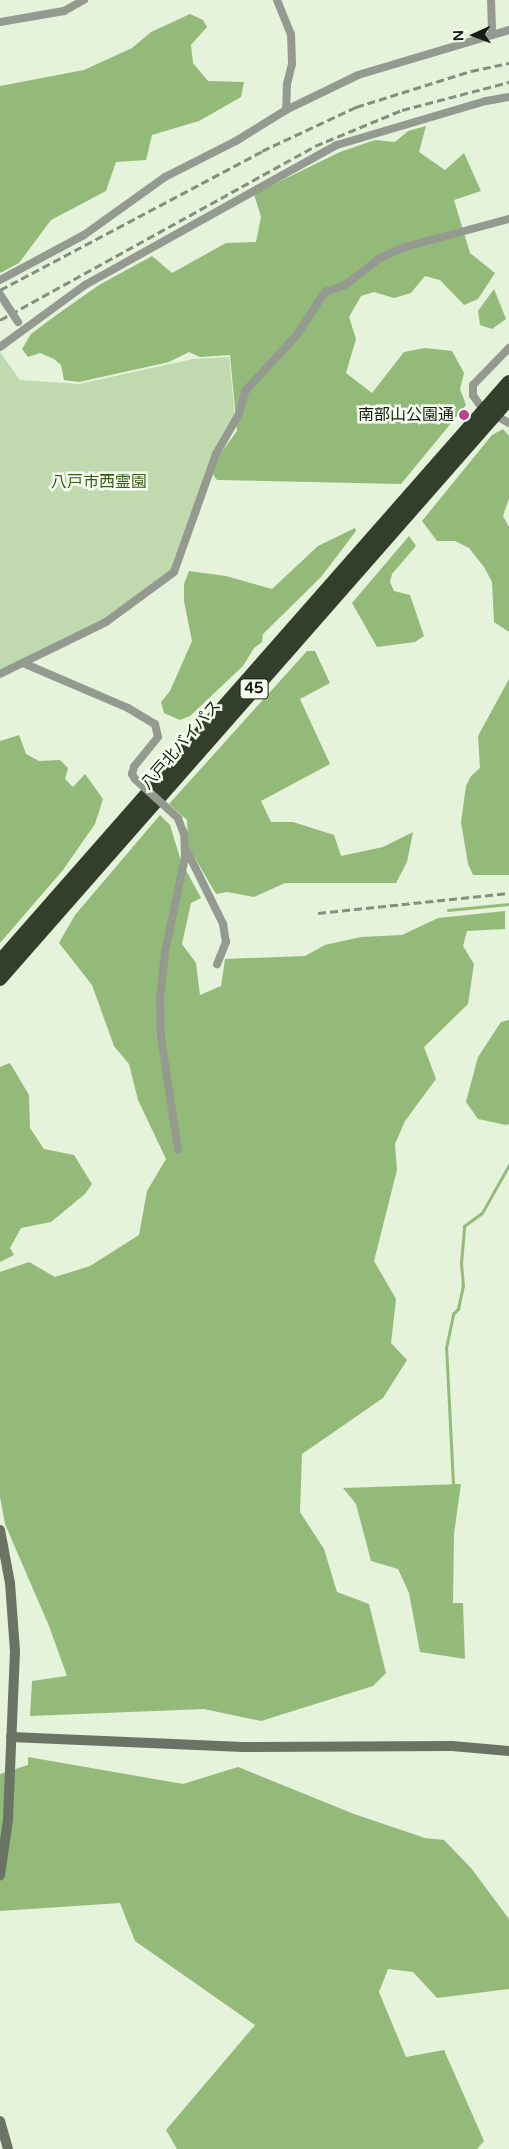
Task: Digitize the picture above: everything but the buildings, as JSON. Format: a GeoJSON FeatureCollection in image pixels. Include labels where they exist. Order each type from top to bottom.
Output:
{"type":"FeatureCollection","features":[{"type":"Feature","properties":{"kind":"highway","name":"八戸北バイパス"},"geometry":{"type":"LineString","coordinates":[[0,980],[489,413],[509,382]]}},
{"type":"Feature","properties":{"kind":"highway","name":"八戸北バイパス"},"geometry":{"type":"LineString","coordinates":[[0,961],[489,413],[509,399]]}},
{"type":"Feature","properties":{"kind":"street"},"geometry":{"type":"LineString","coordinates":[[0,22],[64,11],[84,0]]}},
{"type":"Feature","properties":{"kind":"street"},"geometry":{"type":"LineString","coordinates":[[277,0],[291,34],[292,64],[286,84],[286,110]]}},
{"type":"Feature","properties":{"kind":"street"},"geometry":{"type":"LineString","coordinates":[[491,0],[492,33]]}},
{"type":"Feature","properties":{"kind":"street"},"geometry":{"type":"LineString","coordinates":[[0,280],[84,235],[165,177],[236,141],[286,110],[358,75],[492,33],[509,30]]}},
{"type":"Feature","properties":{"kind":"street"},"geometry":{"type":"LineString","coordinates":[[0,347],[85,285],[337,145],[486,100],[509,97]]}},
{"type":"Feature","properties":{"kind":"street"},"geometry":{"type":"LineString","coordinates":[[0,674],[106,622],[174,572],[216,454],[239,414],[245,391],[296,336],[325,292],[345,285],[380,258],[405,247],[509,219]]}},
{"type":"Feature","properties":{"kind":"street"},"geometry":{"type":"LineString","coordinates":[[0,294],[24,330]]}},
{"type":"Feature","properties":{"kind":"street"},"geometry":{"type":"LineString","coordinates":[[509,348],[473,385],[473,395],[489,413],[509,423]]}},
{"type":"Feature","properties":{"kind":"street"},"geometry":{"type":"LineString","coordinates":[[23,663],[128,708],[155,724],[158,737],[134,767],[132,774],[135,779],[178,818],[184,845],[223,924],[226,942],[217,964]]}},
{"type":"Feature","properties":{"kind":"street"},"geometry":{"type":"LineString","coordinates":[[178,1149],[161,1038],[160,998],[184,845]]}},
{"type":"Feature","properties":{"kind":"street"},"geometry":{"type":"LineString","coordinates":[[0,1530],[13,1621],[8,1820],[0,1875]]}},
{"type":"Feature","properties":{"kind":"street"},"geometry":{"type":"LineString","coordinates":[[11,1737],[242,1747],[452,1746],[509,1751]]}},
{"type":"Feature","properties":{"kind":"street"},"geometry":{"type":"LineString","coordinates":[[0,2121],[8,2149]]}},
{"type":"Feature","properties":{"kind":"green space","name":"八戸市西霊園"},"geometry":{"type":"Polygon","coordinates":[[[0,352],[20,380],[79,384],[193,359],[229,357],[235,418],[174,569],[107,619],[0,670],[0,352]]]}},
{"type":"Feature","properties":{"kind":"shaded area"},"geometry":{"type":"Polygon","coordinates":[[[190,14],[203,20],[207,27],[191,45],[193,63],[208,81],[244,82],[241,97],[199,121],[152,135],[146,160],[116,162],[106,191],[51,220],[19,263],[0,273],[0,86],[84,70],[132,48],[151,32],[190,14]]]}},
{"type":"Feature","properties":{"kind":"shaded area"},"geometry":{"type":"Polygon","coordinates":[[[426,126],[419,152],[445,170],[464,153],[481,191],[454,200],[470,253],[495,273],[478,299],[464,305],[440,280],[425,276],[411,293],[394,298],[374,292],[361,296],[349,317],[356,339],[346,373],[372,393],[404,352],[425,348],[452,351],[464,373],[460,389],[466,405],[401,484],[217,480],[212,473],[221,453],[237,431],[230,355],[200,357],[189,352],[169,362],[79,382],[64,380],[61,365],[54,359],[40,353],[28,357],[22,349],[31,334],[55,316],[99,285],[152,256],[172,273],[226,243],[256,242],[261,217],[254,194],[340,152],[375,140],[395,142],[408,131],[426,126]]]}},
{"type":"Feature","properties":{"kind":"shaded area"},"geometry":{"type":"Polygon","coordinates":[[[494,289],[506,319],[492,329],[480,325],[478,311],[494,289]]]}},
{"type":"Feature","properties":{"kind":"shaded area"},"geometry":{"type":"Polygon","coordinates":[[[503,429],[509,436],[509,498],[503,516],[509,527],[509,632],[494,622],[492,582],[484,567],[469,548],[455,541],[437,541],[422,521],[492,435],[503,429]]]}},
{"type":"Feature","properties":{"kind":"shaded area"},"geometry":{"type":"Polygon","coordinates":[[[355,528],[356,531],[321,577],[263,634],[262,642],[254,648],[243,666],[190,716],[180,720],[164,713],[161,702],[170,691],[192,641],[184,601],[184,584],[189,571],[226,576],[272,589],[318,546],[355,528]]]}},
{"type":"Feature","properties":{"kind":"shaded area"},"geometry":{"type":"Polygon","coordinates":[[[409,536],[416,546],[392,574],[390,582],[394,591],[410,595],[424,636],[415,642],[377,647],[352,603],[409,536]]]}},
{"type":"Feature","properties":{"kind":"shaded area"},"geometry":{"type":"Polygon","coordinates":[[[307,651],[315,651],[330,683],[300,699],[330,764],[261,801],[271,822],[293,822],[334,835],[341,856],[383,847],[413,832],[407,862],[396,883],[285,883],[254,897],[227,892],[216,894],[188,846],[187,820],[169,804],[307,651]]]}},
{"type":"Feature","properties":{"kind":"shaded area"},"geometry":{"type":"Polygon","coordinates":[[[509,679],[509,875],[473,875],[468,864],[461,822],[466,786],[471,776],[480,768],[478,736],[509,679]]]}},
{"type":"Feature","properties":{"kind":"shaded area"},"geometry":{"type":"Polygon","coordinates":[[[19,735],[26,754],[39,761],[60,760],[68,768],[65,779],[73,787],[85,774],[103,799],[95,824],[63,870],[0,943],[0,741],[19,735]]]}},
{"type":"Feature","properties":{"kind":"shaded area"},"geometry":{"type":"Polygon","coordinates":[[[160,815],[170,825],[181,861],[201,898],[191,903],[182,944],[196,963],[200,995],[221,986],[225,959],[305,956],[325,945],[361,937],[402,935],[438,918],[505,911],[505,929],[467,931],[463,946],[474,964],[468,1004],[424,1047],[436,1079],[405,1121],[395,1144],[397,1170],[374,1261],[396,1299],[391,1343],[407,1360],[383,1398],[302,1454],[300,1512],[324,1549],[337,1592],[369,1604],[386,1673],[373,1686],[261,1721],[204,1709],[30,1716],[32,1681],[67,1676],[49,1626],[5,1524],[0,1497],[0,1272],[29,1262],[55,1277],[90,1266],[139,1235],[147,1191],[166,1159],[138,1100],[129,1064],[114,1046],[92,985],[59,943],[75,915],[160,815]]]}},
{"type":"Feature","properties":{"kind":"shaded area"},"geometry":{"type":"Polygon","coordinates":[[[509,1020],[509,1124],[506,1125],[478,1119],[466,1102],[478,1057],[501,1022],[509,1020]]]}},
{"type":"Feature","properties":{"kind":"shaded area"},"geometry":{"type":"Polygon","coordinates":[[[10,1063],[29,1095],[30,1128],[44,1149],[74,1155],[92,1184],[85,1194],[51,1222],[21,1228],[10,1248],[14,1255],[0,1262],[0,1067],[10,1063]]]}},
{"type":"Feature","properties":{"kind":"shaded area"},"geometry":{"type":"Polygon","coordinates":[[[461,1484],[454,1534],[453,1603],[463,1603],[465,1659],[420,1652],[409,1593],[398,1569],[371,1561],[356,1504],[343,1488],[461,1484]]]}},
{"type":"Feature","properties":{"kind":"shaded area"},"geometry":{"type":"Polygon","coordinates":[[[28,1757],[183,1784],[238,1767],[354,1814],[425,1838],[444,1840],[471,1868],[509,1919],[509,1989],[437,1998],[413,1972],[388,1969],[379,1992],[406,2057],[444,2050],[484,2141],[477,2149],[177,2149],[166,2130],[255,2025],[135,1941],[120,1903],[0,1911],[0,1774],[28,1765],[28,1757]]]}},
{"type":"Feature","properties":{"kind":"waterway"},"geometry":{"type":"LineString","coordinates":[[448,910],[509,904]]}},
{"type":"Feature","properties":{"kind":"waterway"},"geometry":{"type":"LineString","coordinates":[[453,1484],[446,1348],[453,1314],[458,1309],[463,1286],[461,1263],[464,1226],[482,1213],[509,1165]]}},
{"type":"Feature","properties":{"kind":"railway"},"geometry":{"type":"LineString","coordinates":[[0,290],[262,151],[356,107],[471,71],[509,63]]}},
{"type":"Feature","properties":{"kind":"railway"},"geometry":{"type":"LineString","coordinates":[[0,320],[315,146],[402,110],[509,82]]}},
{"type":"Feature","properties":{"kind":"railway"},"geometry":{"type":"LineString","coordinates":[[318,913],[509,893]]}},
{"type":"Feature","properties":{"kind":"place","name":"南部山公園通"},"geometry":{"type":"Point","coordinates":[464,415]}}]}
